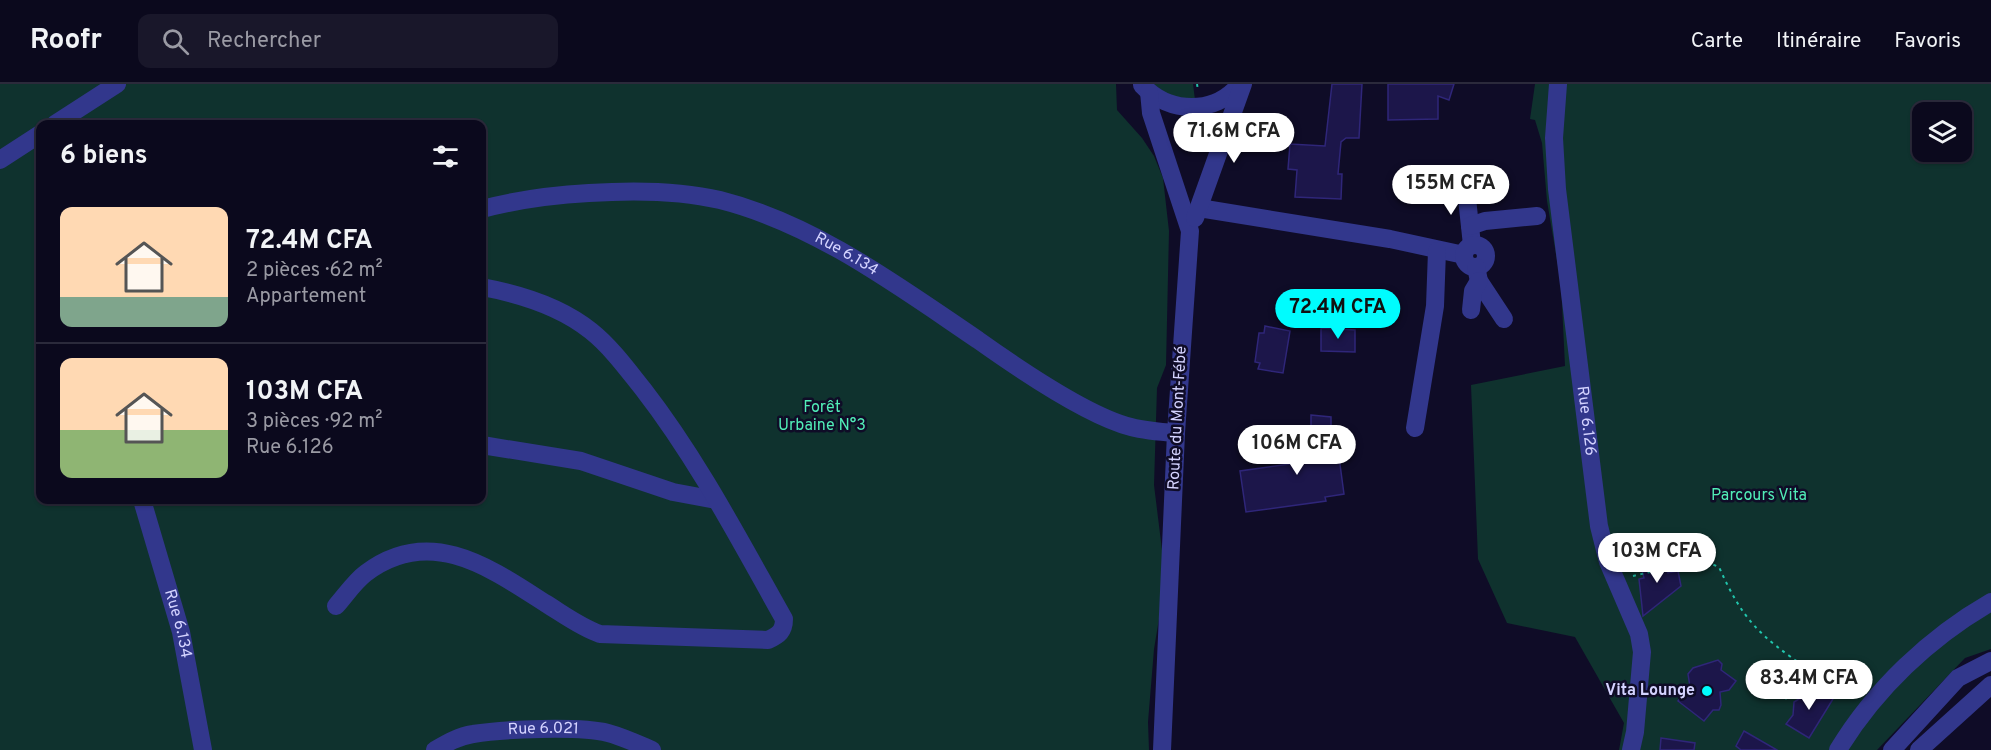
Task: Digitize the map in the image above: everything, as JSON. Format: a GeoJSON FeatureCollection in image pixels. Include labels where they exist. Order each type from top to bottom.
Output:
{"type":"FeatureCollection","features":[{"type":"Feature","properties":{"kind":"street"},"geometry":{"type":"LineString","coordinates":[[61,120],[117,84]]}},
{"type":"Feature","properties":{"kind":"street"},"geometry":{"type":"LineString","coordinates":[[1145,88],[1173,106],[1200,108],[1218,102],[1242,84]]}},
{"type":"Feature","properties":{"kind":"street"},"geometry":{"type":"LineString","coordinates":[[1190,231],[1242,84]]}},
{"type":"Feature","properties":{"kind":"street","name":"Rue 6.126"},"geometry":{"type":"LineString","coordinates":[[1558,84],[1554,138],[1557,189],[1599,526],[1608,562],[1639,634],[1642,652],[1635,732],[1630,750]]}},
{"type":"Feature","properties":{"kind":"street","name":"Route du Mont-Fébé"},"geometry":{"type":"LineString","coordinates":[[1145,88],[1190,231],[1176,433],[1162,750]]}},
{"type":"Feature","properties":{"kind":"street"},"geometry":{"type":"LineString","coordinates":[[0,160],[36,137]]}},
{"type":"Feature","properties":{"kind":"street"},"geometry":{"type":"LineString","coordinates":[[1437,180],[1463,185],[1468,193],[1473,262],[1471,310]]}},
{"type":"Feature","properties":{"kind":"street","name":"Rue 6.134"},"geometry":{"type":"LineString","coordinates":[[486,208],[555,195],[622,190],[675,192],[720,201],[771,218],[841,251],[895,284],[1014,365],[1091,410],[1130,427],[1176,433]]}},
{"type":"Feature","properties":{"kind":"street"},"geometry":{"type":"LineString","coordinates":[[1198,208],[1390,239],[1473,262],[1504,319]]}},
{"type":"Feature","properties":{"kind":"street"},"geometry":{"type":"LineString","coordinates":[[1470,226],[1485,221],[1537,216]]}},
{"type":"Feature","properties":{"kind":"street"},"geometry":{"type":"LineString","coordinates":[[1415,428],[1435,306],[1437,251]]}},
{"type":"Feature","properties":{"kind":"street"},"geometry":{"type":"LineString","coordinates":[[336,606],[365,573],[386,561],[422,550],[456,555],[488,567],[581,626],[600,634],[768,640],[779,634],[784,627],[784,619],[716,500],[659,410],[620,359],[591,331],[566,314],[531,299],[486,289]]}},
{"type":"Feature","properties":{"kind":"street"},"geometry":{"type":"LineString","coordinates":[[486,446],[581,461],[673,492],[716,500]]}},
{"type":"Feature","properties":{"kind":"street","name":"Rue 6.134"},"geometry":{"type":"LineString","coordinates":[[143,504],[181,632],[203,750]]}},
{"type":"Feature","properties":{"kind":"street"},"geometry":{"type":"LineString","coordinates":[[1838,750],[1862,715],[1906,666],[1952,625],[1991,602]]}},
{"type":"Feature","properties":{"kind":"street"},"geometry":{"type":"LineString","coordinates":[[1892,750],[1958,678],[1991,662]]}},
{"type":"Feature","properties":{"kind":"street"},"geometry":{"type":"LineString","coordinates":[[1919,750],[1991,685]]}},
{"type":"Feature","properties":{"kind":"street","name":"Rue 6.021"},"geometry":{"type":"LineString","coordinates":[[435,750],[456,738],[512,730],[595,731],[610,734],[652,750]]}},
{"type":"Feature","properties":{"kind":"path"},"geometry":{"type":"LineString","coordinates":[[1683,538],[1687,554]]}},
{"type":"Feature","properties":{"kind":"path"},"geometry":{"type":"LineString","coordinates":[[1619,588],[1634,584],[1632,577],[1672,567],[1677,560],[1687,554]]}},
{"type":"Feature","properties":{"kind":"path"},"geometry":{"type":"LineString","coordinates":[[1687,554],[1719,567],[1735,604],[1766,640],[1808,669],[1803,684],[1783,701]]}},
{"type":"Feature","properties":{"kind":"green space","name":"Forêt Urbaine N°3"},"geometry":{"type":"Polygon","coordinates":[[[0,84],[1116,84],[1117,110],[1142,138],[1154,156],[1163,178],[1169,231],[1166,365],[1157,388],[1154,485],[1163,558],[1160,613],[1154,649],[1148,722],[1149,750],[0,750],[0,84]]]}},
{"type":"Feature","properties":{"kind":"green space"},"geometry":{"type":"Polygon","coordinates":[[[1153,84],[1193,84],[1195,100],[1170,96],[1153,84]]]}},
{"type":"Feature","properties":{"kind":"green space","name":"Parcours Vita"},"geometry":{"type":"Polygon","coordinates":[[[1535,84],[1991,84],[1991,649],[1965,658],[1877,750],[1619,750],[1624,723],[1575,637],[1507,623],[1478,559],[1471,385],[1565,366],[1561,284],[1547,201],[1542,143],[1535,120],[1530,119],[1535,84]]]}},
{"type":"Feature","properties":{"kind":"building"},"geometry":{"type":"Polygon","coordinates":[[[1332,84],[1362,84],[1359,138],[1346,138],[1341,142],[1338,174],[1342,174],[1341,199],[1295,197],[1297,170],[1288,169],[1290,144],[1325,146],[1332,84]]]}},
{"type":"Feature","properties":{"kind":"building"},"geometry":{"type":"Polygon","coordinates":[[[1388,84],[1454,84],[1449,100],[1438,96],[1438,119],[1388,120],[1388,84]]]}},
{"type":"Feature","properties":{"kind":"building"},"geometry":{"type":"Polygon","coordinates":[[[1265,326],[1290,331],[1283,373],[1258,369],[1260,363],[1255,362],[1259,333],[1264,333],[1265,326]]]}},
{"type":"Feature","properties":{"kind":"building"},"geometry":{"type":"Polygon","coordinates":[[[1321,328],[1355,330],[1355,352],[1321,351],[1321,328]]]}},
{"type":"Feature","properties":{"kind":"building"},"geometry":{"type":"Polygon","coordinates":[[[1311,415],[1331,417],[1331,458],[1339,457],[1344,494],[1325,497],[1326,501],[1246,512],[1240,471],[1311,461],[1311,415]]]}},
{"type":"Feature","properties":{"kind":"building"},"geometry":{"type":"Polygon","coordinates":[[[1663,558],[1668,573],[1678,571],[1681,586],[1643,616],[1639,579],[1644,578],[1640,563],[1663,558]]]}},
{"type":"Feature","properties":{"kind":"building","name":"Vita Lounge"},"geometry":{"type":"Polygon","coordinates":[[[1718,660],[1722,664],[1721,670],[1736,681],[1729,690],[1720,692],[1719,710],[1713,710],[1704,721],[1678,701],[1690,687],[1688,674],[1693,668],[1718,660]]]}},
{"type":"Feature","properties":{"kind":"building"},"geometry":{"type":"Polygon","coordinates":[[[1811,685],[1833,699],[1809,738],[1786,724],[1793,715],[1794,702],[1804,696],[1811,685]]]}},
{"type":"Feature","properties":{"kind":"building"},"geometry":{"type":"Polygon","coordinates":[[[1744,731],[1777,750],[1741,750],[1736,746],[1744,731]]]}},
{"type":"Feature","properties":{"kind":"building"},"geometry":{"type":"Polygon","coordinates":[[[1661,738],[1695,743],[1694,750],[1660,750],[1661,738]]]}},
{"type":"Feature","properties":{"kind":"place","name":"Vita Lounge"},"geometry":{"type":"Point","coordinates":[1707,691]}}]}
